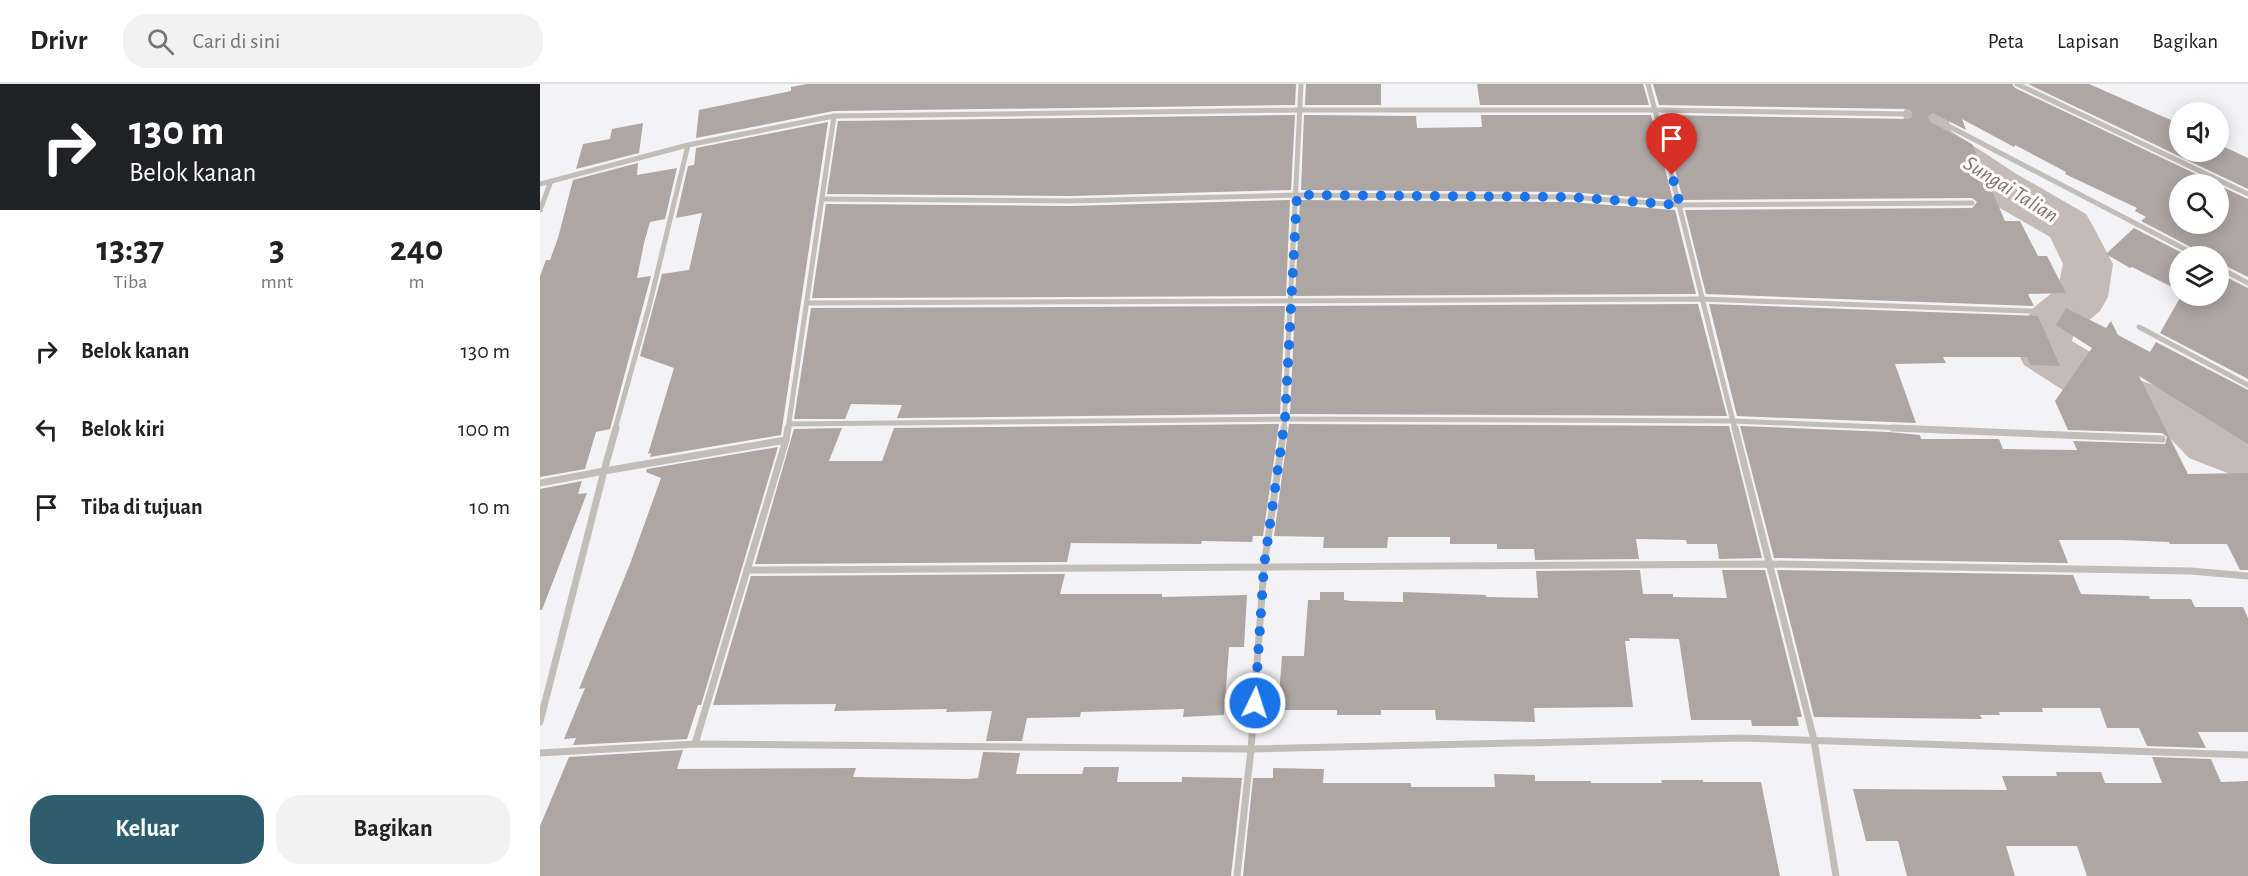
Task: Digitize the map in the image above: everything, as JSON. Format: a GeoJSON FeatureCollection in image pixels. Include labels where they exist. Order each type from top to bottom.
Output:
{"type":"FeatureCollection","features":[{"type":"Feature","properties":{"kind":"street"},"geometry":{"type":"LineString","coordinates":[[1237,876],[1251,749],[1264,566],[1285,419],[1297,195],[1300,84]]}},
{"type":"Feature","properties":{"kind":"street"},"geometry":{"type":"LineString","coordinates":[[1648,84],[1690,242],[1701,299],[1771,564],[1814,740],[1836,876]]}},
{"type":"Feature","properties":{"kind":"street"},"geometry":{"type":"LineString","coordinates":[[2017,84],[2248,194]]}},
{"type":"Feature","properties":{"kind":"street"},"geometry":{"type":"LineString","coordinates":[[540,184],[688,145],[834,116],[1300,110],[1656,110],[1908,114]]}},
{"type":"Feature","properties":{"kind":"street"},"geometry":{"type":"LineString","coordinates":[[695,744],[786,440],[834,116]]}},
{"type":"Feature","properties":{"kind":"street"},"geometry":{"type":"LineString","coordinates":[[1933,118],[2179,246]]}},
{"type":"Feature","properties":{"kind":"street"},"geometry":{"type":"LineString","coordinates":[[540,722],[604,471],[649,307],[688,145]]}},
{"type":"Feature","properties":{"kind":"street"},"geometry":{"type":"LineString","coordinates":[[540,210],[551,181]]}},
{"type":"Feature","properties":{"kind":"street"},"geometry":{"type":"LineString","coordinates":[[823,199],[1070,201],[1297,195],[1569,197],[1680,205],[1971,203]]}},
{"type":"Feature","properties":{"kind":"street"},"geometry":{"type":"LineString","coordinates":[[2229,273],[2248,283]]}},
{"type":"Feature","properties":{"kind":"street"},"geometry":{"type":"LineString","coordinates":[[807,303],[1701,299],[2056,312]]}},
{"type":"Feature","properties":{"kind":"street"},"geometry":{"type":"LineString","coordinates":[[2139,327],[2248,385]]}},
{"type":"Feature","properties":{"kind":"street"},"geometry":{"type":"LineString","coordinates":[[789,424],[1285,419],[1732,421],[2162,439]]}},
{"type":"Feature","properties":{"kind":"street"},"geometry":{"type":"LineString","coordinates":[[540,483],[786,440]]}},
{"type":"Feature","properties":{"kind":"street"},"geometry":{"type":"LineString","coordinates":[[747,570],[1771,564],[2191,571],[2248,576]]}},
{"type":"Feature","properties":{"kind":"street"},"geometry":{"type":"LineString","coordinates":[[540,753],[695,744],[1251,749],[1742,738],[2248,755]]}},
{"type":"Feature","properties":{"kind":"building"},"geometry":{"type":"Polygon","coordinates":[[[807,84],[1296,84],[1295,105],[834,111],[696,138],[699,110],[791,91],[791,87],[807,84]]]}},
{"type":"Feature","properties":{"kind":"building"},"geometry":{"type":"Polygon","coordinates":[[[1306,84],[1381,84],[1381,105],[1305,105],[1306,84]]]}},
{"type":"Feature","properties":{"kind":"building"},"geometry":{"type":"Polygon","coordinates":[[[1477,84],[1643,84],[1649,105],[1480,105],[1477,84]]]}},
{"type":"Feature","properties":{"kind":"building"},"geometry":{"type":"Polygon","coordinates":[[[1653,84],[2012,84],[2015,88],[2196,174],[2169,174],[2169,234],[2229,234],[2229,190],[2248,199],[2248,277],[2229,268],[2229,246],[2189,246],[2141,221],[2146,217],[2135,211],[2137,208],[2065,174],[2066,172],[1962,119],[1966,130],[1933,113],[1928,116],[1930,122],[1972,144],[2005,221],[2020,221],[2038,256],[2047,256],[2066,293],[2028,294],[2034,306],[1706,294],[1685,210],[1972,208],[1977,202],[1972,198],[1683,200],[1661,115],[1908,119],[1912,117],[1912,112],[1908,109],[1659,105],[1653,84]]]}},
{"type":"Feature","properties":{"kind":"building"},"geometry":{"type":"Polygon","coordinates":[[[2028,84],[2089,84],[2169,119],[2169,151],[2028,84]]]}},
{"type":"Feature","properties":{"kind":"building"},"geometry":{"type":"Polygon","coordinates":[[[1295,115],[1291,190],[1070,196],[827,194],[838,121],[1295,115]]]}},
{"type":"Feature","properties":{"kind":"building"},"geometry":{"type":"Polygon","coordinates":[[[1304,115],[1416,116],[1417,128],[1482,127],[1481,115],[1651,115],[1673,200],[1569,192],[1301,190],[1304,115]]]}},
{"type":"Feature","properties":{"kind":"building"},"geometry":{"type":"Polygon","coordinates":[[[828,122],[781,435],[650,457],[651,453],[648,454],[674,368],[640,356],[662,274],[689,270],[702,213],[676,218],[688,166],[694,165],[696,148],[828,122]]]}},
{"type":"Feature","properties":{"kind":"building"},"geometry":{"type":"Polygon","coordinates":[[[643,123],[639,153],[576,169],[583,144],[610,139],[612,129],[643,123]]]}},
{"type":"Feature","properties":{"kind":"building"},"geometry":{"type":"Polygon","coordinates":[[[2229,149],[2248,158],[2248,189],[2229,180],[2229,174],[2217,174],[2191,162],[2229,162],[2229,149]]]}},
{"type":"Feature","properties":{"kind":"building"},"geometry":{"type":"Polygon","coordinates":[[[638,163],[637,175],[677,168],[665,219],[650,222],[644,243],[637,278],[651,276],[610,429],[596,432],[585,469],[540,477],[540,276],[546,260],[550,260],[558,238],[573,180],[638,163]]]}},
{"type":"Feature","properties":{"kind":"building"},"geometry":{"type":"Polygon","coordinates":[[[1290,200],[1286,296],[812,298],[826,204],[1070,206],[1290,200]]]}},
{"type":"Feature","properties":{"kind":"building"},"geometry":{"type":"Polygon","coordinates":[[[1300,200],[1569,202],[1675,210],[1696,294],[1295,296],[1300,200]]]}},
{"type":"Feature","properties":{"kind":"building"},"geometry":{"type":"Polygon","coordinates":[[[2134,228],[2169,246],[2169,286],[2130,268],[2106,254],[2134,228]]]}},
{"type":"Feature","properties":{"kind":"building"},"geometry":{"type":"Polygon","coordinates":[[[2229,278],[2248,288],[2248,379],[2160,333],[2175,306],[2229,306],[2229,278]]]}},
{"type":"Feature","properties":{"kind":"building"},"geometry":{"type":"Polygon","coordinates":[[[1698,304],[1727,416],[1290,414],[1295,306],[1698,304]]]}},
{"type":"Feature","properties":{"kind":"building"},"geometry":{"type":"Polygon","coordinates":[[[1709,304],[2038,316],[2060,366],[2030,365],[2027,357],[1943,357],[1946,363],[1895,364],[1916,423],[1737,416],[1709,304]]]}},
{"type":"Feature","properties":{"kind":"building"},"geometry":{"type":"Polygon","coordinates":[[[1285,306],[1280,414],[897,418],[902,405],[851,404],[845,419],[794,419],[811,308],[1285,306]]]}},
{"type":"Feature","properties":{"kind":"building"},"geometry":{"type":"Polygon","coordinates":[[[2066,308],[2106,328],[2111,321],[2118,335],[2150,352],[2156,342],[2248,390],[2248,444],[2139,376],[2188,474],[2248,473],[2248,570],[2240,570],[2227,544],[2170,544],[2169,542],[2121,540],[2059,540],[2068,563],[1774,558],[1740,426],[1889,432],[1920,435],[1921,439],[1999,439],[2003,449],[2077,450],[2073,441],[2165,444],[2167,437],[2162,433],[2068,430],[2055,401],[2092,348],[2056,325],[2066,308]]]}},
{"type":"Feature","properties":{"kind":"building"},"geometry":{"type":"Polygon","coordinates":[[[1279,424],[1263,536],[1253,536],[1252,542],[1071,543],[1067,562],[755,564],[794,429],[842,428],[829,461],[882,461],[894,428],[1279,424]]]}},
{"type":"Feature","properties":{"kind":"building"},"geometry":{"type":"Polygon","coordinates":[[[1289,424],[1729,426],[1762,558],[1719,559],[1717,544],[1687,544],[1686,540],[1636,539],[1639,559],[1535,560],[1534,549],[1497,549],[1497,544],[1450,544],[1450,537],[1388,537],[1387,548],[1323,548],[1324,537],[1274,536],[1289,424]]]}},
{"type":"Feature","properties":{"kind":"building"},"geometry":{"type":"Polygon","coordinates":[[[778,447],[701,705],[698,705],[687,739],[573,745],[576,738],[564,739],[585,688],[579,689],[630,564],[661,478],[646,472],[647,469],[778,447]]]}},
{"type":"Feature","properties":{"kind":"building"},"geometry":{"type":"Polygon","coordinates":[[[582,481],[578,494],[587,493],[542,610],[540,610],[540,489],[582,481]]]}},
{"type":"Feature","properties":{"kind":"building"},"geometry":{"type":"Polygon","coordinates":[[[1640,570],[1643,594],[1727,598],[1722,570],[1765,570],[1802,717],[1797,717],[1799,726],[1752,726],[1751,720],[1691,720],[1679,639],[1629,638],[1630,641],[1625,641],[1633,707],[1534,708],[1535,722],[1436,720],[1435,710],[1381,710],[1381,715],[1337,715],[1337,710],[1278,710],[1282,656],[1304,656],[1308,600],[1320,600],[1320,592],[1344,592],[1344,600],[1352,601],[1403,602],[1403,592],[1538,598],[1536,571],[1640,570]]]}},
{"type":"Feature","properties":{"kind":"building"},"geometry":{"type":"Polygon","coordinates":[[[1777,570],[2073,575],[2081,594],[2149,596],[2150,599],[2191,599],[2195,607],[2243,607],[2248,618],[2248,732],[2198,732],[2206,748],[2147,746],[2139,728],[2107,728],[2100,708],[2042,708],[2043,712],[1999,712],[2000,715],[1980,715],[1982,719],[1814,717],[1777,570]]]}},
{"type":"Feature","properties":{"kind":"building"},"geometry":{"type":"Polygon","coordinates":[[[1065,574],[1060,594],[1162,594],[1162,597],[1247,595],[1244,647],[1229,647],[1224,715],[1183,717],[1184,709],[1081,712],[1080,717],[1027,718],[1022,741],[986,741],[992,711],[946,712],[947,709],[834,711],[836,704],[713,705],[751,576],[1065,574]]]}},
{"type":"Feature","properties":{"kind":"building"},"geometry":{"type":"Polygon","coordinates":[[[683,750],[677,769],[856,768],[853,777],[969,779],[978,778],[983,752],[1020,753],[1016,774],[1082,774],[1084,767],[1119,767],[1117,782],[1182,782],[1182,777],[1242,778],[1231,876],[540,876],[540,826],[569,757],[683,750]]]}},
{"type":"Feature","properties":{"kind":"building"},"geometry":{"type":"Polygon","coordinates":[[[2152,757],[2211,759],[2221,782],[2248,781],[2248,876],[2087,876],[2077,846],[2006,846],[2015,876],[1907,876],[1898,841],[1866,841],[1853,789],[2007,790],[2002,776],[2057,776],[2056,772],[2101,772],[2105,783],[2162,783],[2152,757]]]}},
{"type":"Feature","properties":{"kind":"building"},"geometry":{"type":"Polygon","coordinates":[[[1273,768],[1324,769],[1323,783],[1411,783],[1411,787],[1495,787],[1494,774],[1535,775],[1535,781],[1591,781],[1591,783],[1662,783],[1661,780],[1761,782],[1780,876],[1243,876],[1253,778],[1273,778],[1273,768]]]}},
{"type":"Feature","properties":{"kind":"waterway","name":"Sungai Talian"},"geometry":{"type":"LineString","coordinates":[[1928,84],[1938,101],[1925,112],[1929,138],[1998,185],[2069,226],[2088,264],[2082,297],[2051,323],[2043,350],[2114,394],[2187,419],[2209,441],[2248,457]]}},
{"type":"Feature","properties":{"kind":"route"},"geometry":{"type":"LineString","coordinates":[[1255,703],[1264,566],[1285,419],[1297,195],[1569,197],[1680,205],[1672,175]]}}]}
